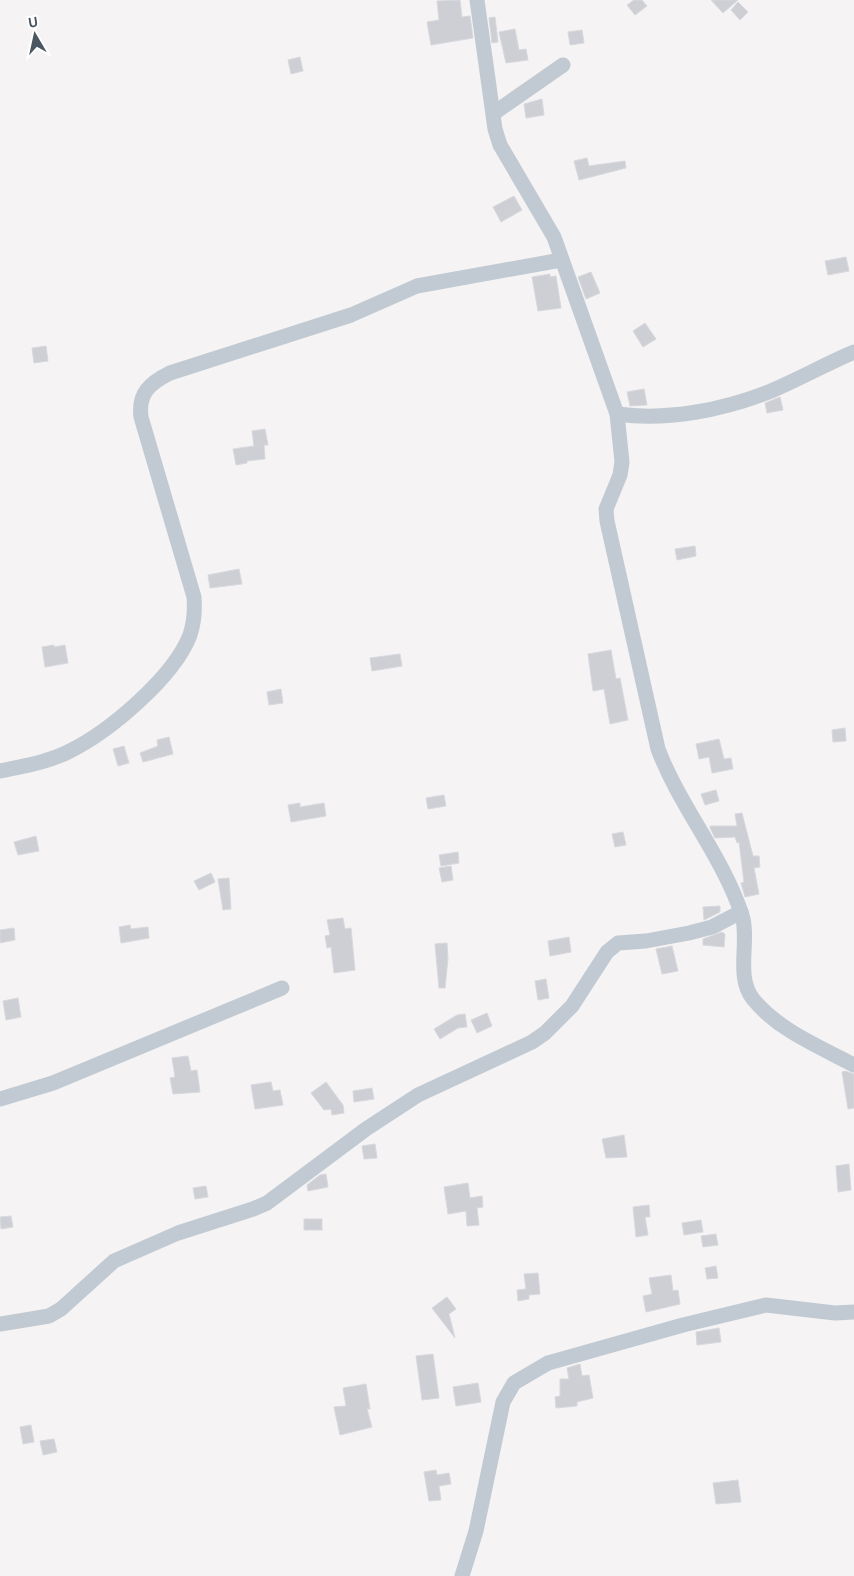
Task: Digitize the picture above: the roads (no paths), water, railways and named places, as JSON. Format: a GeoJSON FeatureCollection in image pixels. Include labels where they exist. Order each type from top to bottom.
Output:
{"type":"FeatureCollection","features":[{"type":"Feature","properties":{"kind":"street"},"geometry":{"type":"LineString","coordinates":[[477,0],[500,145],[549,227],[617,414],[622,462],[620,474],[606,509],[607,521],[654,737],[667,772],[719,861],[741,912],[745,932],[744,981],[753,999],[766,1013],[795,1033],[854,1065]]}},
{"type":"Feature","properties":{"kind":"street"},"geometry":{"type":"LineString","coordinates":[[494,113],[563,65]]}},
{"type":"Feature","properties":{"kind":"street"},"geometry":{"type":"LineString","coordinates":[[0,771],[58,756],[98,733],[158,683],[183,650],[190,634],[195,614],[194,597],[141,417],[142,395],[153,382],[170,372],[351,315],[417,286],[561,260]]}},
{"type":"Feature","properties":{"kind":"street"},"geometry":{"type":"LineString","coordinates":[[617,414],[656,416],[726,406],[771,390],[854,352]]}},
{"type":"Feature","properties":{"kind":"street"},"geometry":{"type":"LineString","coordinates":[[0,1324],[48,1316],[75,1298],[114,1261],[178,1233],[267,1203],[366,1130],[418,1095],[532,1042],[554,1025],[572,1006],[607,952],[618,944],[646,942],[689,933],[712,927],[741,912]]}},
{"type":"Feature","properties":{"kind":"street"},"geometry":{"type":"LineString","coordinates":[[0,1099],[52,1083],[282,988]]}},
{"type":"Feature","properties":{"kind":"street"},"geometry":{"type":"LineString","coordinates":[[462,1576],[476,1530],[503,1402],[507,1392],[523,1377],[548,1363],[580,1353],[766,1305],[835,1314],[854,1312]]}}]}
